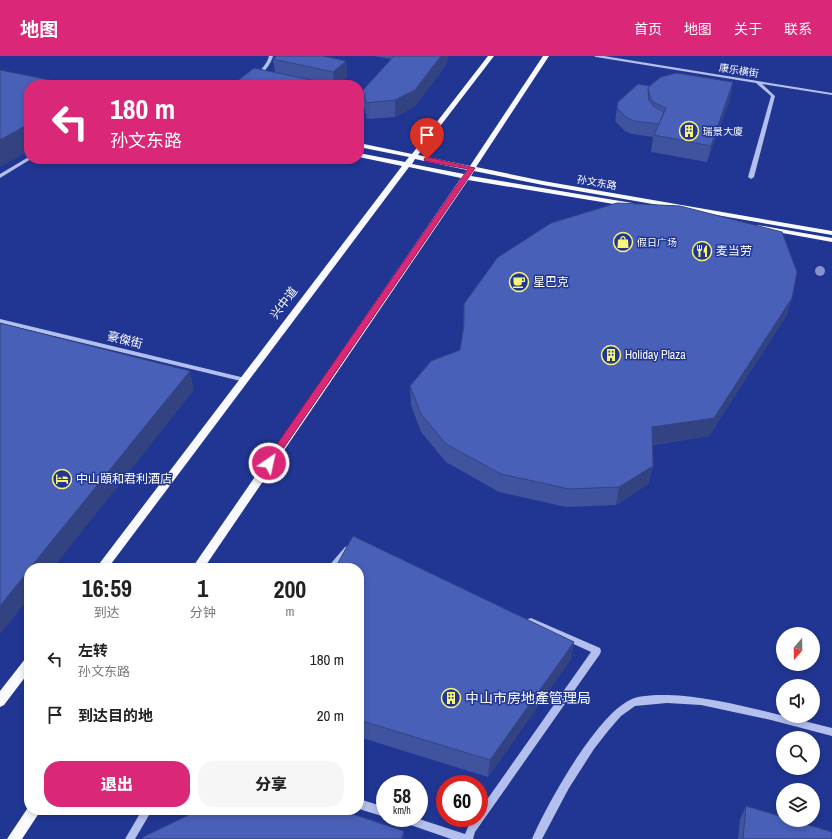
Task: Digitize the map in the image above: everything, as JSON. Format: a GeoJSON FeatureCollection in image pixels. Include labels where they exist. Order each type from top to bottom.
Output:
{"type":"FeatureCollection","features":[{"type":"Feature","properties":{"kind":"main road","name":"兴中道"},"geometry":{"type":"LineString","coordinates":[[106,563],[245,380],[406,164],[491,56]]}},
{"type":"Feature","properties":{"kind":"main road"},"geometry":{"type":"LineString","coordinates":[[201,563],[466,177],[546,56]]}},
{"type":"Feature","properties":{"kind":"main road","name":"孙文东路"},"geometry":{"type":"LineString","coordinates":[[364,147],[551,184],[832,232]]}},
{"type":"Feature","properties":{"kind":"main road","name":"孙文东路"},"geometry":{"type":"LineString","coordinates":[[364,156],[466,177],[832,240]]}},
{"type":"Feature","properties":{"kind":"main road"},"geometry":{"type":"LineString","coordinates":[[0,701],[24,670]]}},
{"type":"Feature","properties":{"kind":"main road"},"geometry":{"type":"LineString","coordinates":[[14,839],[31,815]]}},
{"type":"Feature","properties":{"kind":"street"},"geometry":{"type":"LineString","coordinates":[[250,80],[262,72],[270,62],[271,56]]}},
{"type":"Feature","properties":{"kind":"street","name":"康乐横街"},"geometry":{"type":"LineString","coordinates":[[596,56],[611,57],[832,94]]}},
{"type":"Feature","properties":{"kind":"street"},"geometry":{"type":"LineString","coordinates":[[751,177],[773,96],[757,82]]}},
{"type":"Feature","properties":{"kind":"street"},"geometry":{"type":"LineString","coordinates":[[0,176],[24,162]]}},
{"type":"Feature","properties":{"kind":"street","name":"豪傑街"},"geometry":{"type":"LineString","coordinates":[[0,321],[23,330],[245,380]]}},
{"type":"Feature","properties":{"kind":"street"},"geometry":{"type":"LineString","coordinates":[[335,563],[353,543]]}},
{"type":"Feature","properties":{"kind":"street"},"geometry":{"type":"LineString","coordinates":[[468,839],[471,830],[598,651],[526,619]]}},
{"type":"Feature","properties":{"kind":"street"},"geometry":{"type":"LineString","coordinates":[[537,839],[555,803],[570,778],[602,732],[618,714],[634,702],[658,698],[699,700],[768,715],[832,732]]}},
{"type":"Feature","properties":{"kind":"street"},"geometry":{"type":"LineString","coordinates":[[364,806],[376,809]]}},
{"type":"Feature","properties":{"kind":"street"},"geometry":{"type":"LineString","coordinates":[[130,839],[144,815]]}},
{"type":"Feature","properties":{"kind":"street"},"geometry":{"type":"LineString","coordinates":[[428,827],[465,839]]}},
{"type":"Feature","properties":{"kind":"building"},"geometry":{"type":"Polygon","coordinates":[[[277,56],[323,56],[346,61],[333,72],[273,59],[277,56]]]}},
{"type":"Feature","properties":{"kind":"building"},"geometry":{"type":"Polygon","coordinates":[[[394,56],[441,56],[415,90],[395,100],[366,103],[364,89],[394,56]]]}},
{"type":"Feature","properties":{"kind":"building"},"geometry":{"type":"Polygon","coordinates":[[[254,68],[311,80],[239,80],[254,68]]]}},
{"type":"Feature","properties":{"kind":"building"},"geometry":{"type":"Polygon","coordinates":[[[0,70],[50,80],[24,80],[24,127],[0,140],[0,70]]]}},
{"type":"Feature","properties":{"kind":"building","name":"瑞景大廈"},"geometry":{"type":"Polygon","coordinates":[[[676,73],[733,82],[711,146],[654,135],[666,108],[653,102],[648,88],[661,77],[676,73]]]}},
{"type":"Feature","properties":{"kind":"building"},"geometry":{"type":"Polygon","coordinates":[[[638,84],[650,86],[648,88],[649,100],[653,106],[664,112],[659,124],[634,121],[627,118],[617,108],[618,102],[638,84]]]}},
{"type":"Feature","properties":{"kind":"building","name":"Holiday Plaza"},"geometry":{"type":"Polygon","coordinates":[[[617,203],[680,206],[782,232],[797,272],[792,298],[714,418],[652,427],[653,466],[619,487],[569,489],[501,474],[446,444],[421,414],[410,386],[431,361],[460,350],[464,325],[464,304],[497,258],[551,223],[617,203]]]}},
{"type":"Feature","properties":{"kind":"building","name":"中山頤和君利酒店"},"geometry":{"type":"Polygon","coordinates":[[[0,323],[190,371],[34,563],[24,563],[24,576],[0,606],[0,323]]]}},
{"type":"Feature","properties":{"kind":"building","name":"中山市房地產管理局"},"geometry":{"type":"Polygon","coordinates":[[[353,536],[574,642],[490,760],[364,722],[364,563],[338,563],[353,536]]]}},
{"type":"Feature","properties":{"kind":"building"},"geometry":{"type":"Polygon","coordinates":[[[746,806],[776,815],[776,827],[815,827],[832,832],[832,839],[743,839],[746,806]]]}},
{"type":"Feature","properties":{"kind":"building"},"geometry":{"type":"Polygon","coordinates":[[[189,815],[355,815],[376,822],[376,827],[392,827],[404,831],[401,839],[142,839],[143,837],[189,815]]]}},
{"type":"Feature","properties":{"kind":"place","name":"瑞景大廈"},"geometry":{"type":"Point","coordinates":[689,131]}},
{"type":"Feature","properties":{"kind":"place","name":"假日广场"},"geometry":{"type":"Point","coordinates":[623,242]}},
{"type":"Feature","properties":{"kind":"place","name":"麦当劳"},"geometry":{"type":"Point","coordinates":[702,251]}},
{"type":"Feature","properties":{"kind":"place","name":"星巴克"},"geometry":{"type":"Point","coordinates":[519,282]}},
{"type":"Feature","properties":{"kind":"place","name":"Holiday Plaza"},"geometry":{"type":"Point","coordinates":[611,355]}},
{"type":"Feature","properties":{"kind":"place","name":"中山頤和君利酒店"},"geometry":{"type":"Point","coordinates":[62,479]}},
{"type":"Feature","properties":{"kind":"place","name":"中山市房地產管理局"},"geometry":{"type":"Point","coordinates":[451,698]}},
{"type":"Feature","properties":{"kind":"route"},"geometry":{"type":"LineString","coordinates":[[269,463],[472,168],[427,159]]}}]}
